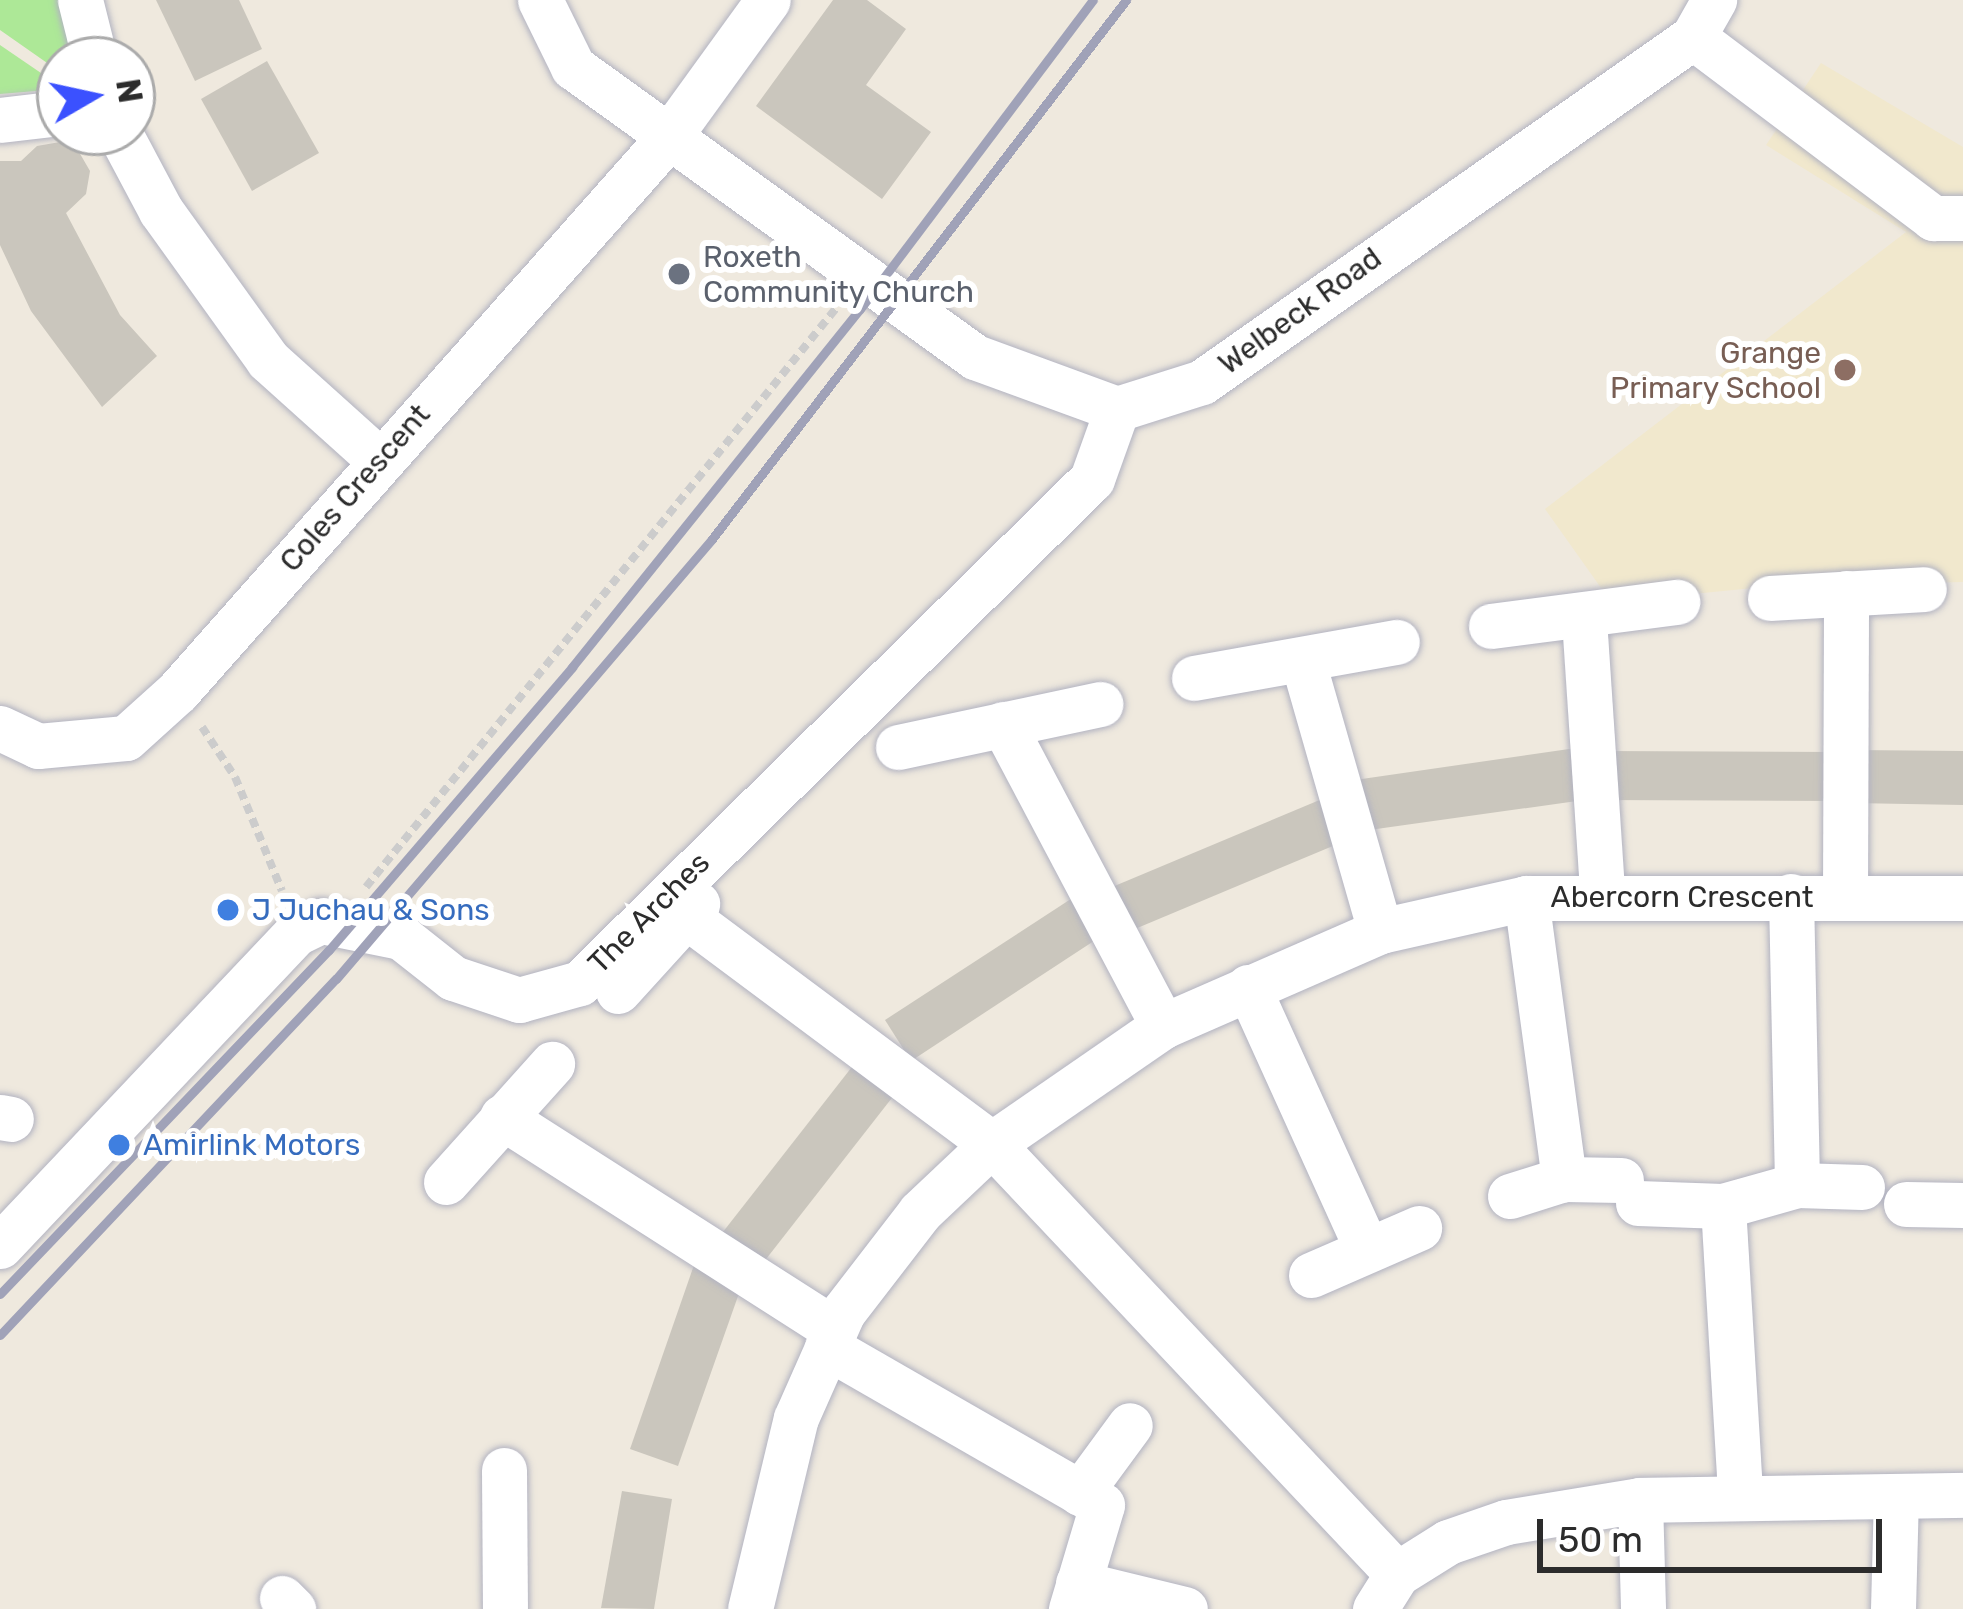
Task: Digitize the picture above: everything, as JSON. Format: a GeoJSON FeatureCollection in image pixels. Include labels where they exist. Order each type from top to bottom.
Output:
{"type":"FeatureCollection","features":[{"type":"Feature","properties":{"kind":"street"},"geometry":{"type":"LineString","coordinates":[[80,0],[89,36]]}},
{"type":"Feature","properties":{"kind":"street"},"geometry":{"type":"LineString","coordinates":[[540,0],[573,68],[975,357],[1118,409]]}},
{"type":"Feature","properties":{"kind":"street","name":"Coles Crescent"},"geometry":{"type":"LineString","coordinates":[[0,728],[38,746],[126,738],[178,691],[378,459],[668,138],[768,0]]}},
{"type":"Feature","properties":{"kind":"street"},"geometry":{"type":"LineString","coordinates":[[1703,19],[1933,218],[1963,218]]}},
{"type":"Feature","properties":{"kind":"street","name":"Welbeck Road"},"geometry":{"type":"LineString","coordinates":[[1118,409],[1202,382],[1703,19]]}},
{"type":"Feature","properties":{"kind":"street"},"geometry":{"type":"LineString","coordinates":[[0,120],[36,116]]}},
{"type":"Feature","properties":{"kind":"street"},"geometry":{"type":"LineString","coordinates":[[132,156],[161,211],[268,360],[378,459]]}},
{"type":"Feature","properties":{"kind":"street","name":"The Arches"},"geometry":{"type":"LineString","coordinates":[[317,927],[401,937],[453,979],[519,1000],[580,983],[1092,479],[1118,409]]}},
{"type":"Feature","properties":{"kind":"street"},"geometry":{"type":"LineString","coordinates":[[1770,598],[1924,589]]}},
{"type":"Feature","properties":{"kind":"street"},"geometry":{"type":"LineString","coordinates":[[1845,897],[1846,593]]}},
{"type":"Feature","properties":{"kind":"street"},"geometry":{"type":"LineString","coordinates":[[1491,626],[1584,619],[1677,602]]}},
{"type":"Feature","properties":{"kind":"street"},"geometry":{"type":"LineString","coordinates":[[1584,619],[1602,892]]}},
{"type":"Feature","properties":{"kind":"street"},"geometry":{"type":"LineString","coordinates":[[1194,678],[1397,642]]}},
{"type":"Feature","properties":{"kind":"street"},"geometry":{"type":"LineString","coordinates":[[1303,662],[1380,931]]}},
{"type":"Feature","properties":{"kind":"street"},"geometry":{"type":"LineString","coordinates":[[898,747],[1100,704]]}},
{"type":"Feature","properties":{"kind":"street"},"geometry":{"type":"LineString","coordinates":[[1004,724],[1163,1026]]}},
{"type":"Feature","properties":{"kind":"street"},"geometry":{"type":"LineString","coordinates":[[618,991],[803,789]]}},
{"type":"Feature","properties":{"kind":"street","name":"Abercorn Crescent"},"geometry":{"type":"LineString","coordinates":[[749,1609],[790,1437],[831,1338],[920,1212],[992,1144],[1163,1026],[1380,931],[1526,898],[1602,892],[1963,898]]}},
{"type":"Feature","properties":{"kind":"street"},"geometry":{"type":"LineString","coordinates":[[1791,896],[1797,1185]]}},
{"type":"Feature","properties":{"kind":"street"},"geometry":{"type":"LineString","coordinates":[[1526,898],[1564,1179]]}},
{"type":"Feature","properties":{"kind":"street"},"geometry":{"type":"LineString","coordinates":[[686,916],[992,1144],[1386,1592],[1448,1542],[1506,1522],[1640,1500],[1963,1495]]}},
{"type":"Feature","properties":{"kind":"street"},"geometry":{"type":"LineString","coordinates":[[0,1246],[317,927]]}},
{"type":"Feature","properties":{"kind":"street"},"geometry":{"type":"LineString","coordinates":[[1248,987],[1366,1247]]}},
{"type":"Feature","properties":{"kind":"street"},"geometry":{"type":"LineString","coordinates":[[446,1182],[552,1064]]}},
{"type":"Feature","properties":{"kind":"street"},"geometry":{"type":"LineString","coordinates":[[502,1118],[831,1338],[1102,1505],[1075,1596],[1184,1609]]}},
{"type":"Feature","properties":{"kind":"street"},"geometry":{"type":"LineString","coordinates":[[1510,1196],[1564,1179],[1723,1206],[1797,1185],[1862,1187]]}},
{"type":"Feature","properties":{"kind":"street"},"geometry":{"type":"LineString","coordinates":[[1906,1204],[1963,1205]]}},
{"type":"Feature","properties":{"kind":"street"},"geometry":{"type":"LineString","coordinates":[[1723,1206],[1740,1495]]}},
{"type":"Feature","properties":{"kind":"street"},"geometry":{"type":"LineString","coordinates":[[1311,1275],[1366,1247],[1419,1228]]}},
{"type":"Feature","properties":{"kind":"street"},"geometry":{"type":"LineString","coordinates":[[1080,1493],[1130,1425]]}},
{"type":"Feature","properties":{"kind":"street"},"geometry":{"type":"LineString","coordinates":[[504,1470],[505,1609]]}},
{"type":"Feature","properties":{"kind":"street"},"geometry":{"type":"LineString","coordinates":[[1893,1609],[1896,1496]]}},
{"type":"Feature","properties":{"kind":"street"},"geometry":{"type":"LineString","coordinates":[[1640,1500],[1642,1609]]}},
{"type":"Feature","properties":{"kind":"path"},"geometry":{"type":"LineString","coordinates":[[178,691],[235,777],[317,927],[864,273]]}},
{"type":"Feature","properties":{"kind":"shaded area","name":"Grange Primary School"},"geometry":{"type":"Polygon","coordinates":[[[1821,63],[1963,147],[1963,582],[1764,587],[1611,602],[1545,509],[1906,232],[1766,145],[1821,63]]]}},
{"type":"Feature","properties":{"kind":"green space"},"geometry":{"type":"Polygon","coordinates":[[[0,0],[64,0],[72,36],[36,36],[36,55],[0,30],[0,0]]]}},
{"type":"Feature","properties":{"kind":"green space"},"geometry":{"type":"Polygon","coordinates":[[[0,45],[36,70],[36,91],[0,94],[0,45]]]}},
{"type":"Feature","properties":{"kind":"building"},"geometry":{"type":"Polygon","coordinates":[[[156,0],[239,0],[262,49],[195,81],[156,0]]]}},
{"type":"Feature","properties":{"kind":"building"},"geometry":{"type":"Polygon","coordinates":[[[833,0],[867,0],[906,29],[866,85],[931,132],[882,199],[756,106],[833,0]]]}},
{"type":"Feature","properties":{"kind":"building"},"geometry":{"type":"Polygon","coordinates":[[[267,61],[319,153],[252,191],[201,99],[267,61]]]}},
{"type":"Feature","properties":{"kind":"building"},"geometry":{"type":"Polygon","coordinates":[[[36,147],[36,156],[81,156],[90,171],[86,194],[66,213],[120,315],[157,356],[102,407],[31,311],[0,245],[0,161],[21,161],[36,147]]]}},
{"type":"Feature","properties":{"kind":"building"},"geometry":{"type":"Polygon","coordinates":[[[1576,748],[1584,800],[1355,832],[1348,781],[1576,748]]]}},
{"type":"Feature","properties":{"kind":"building"},"geometry":{"type":"Polygon","coordinates":[[[1853,750],[1963,751],[1963,805],[1852,803],[1853,750]]]}},
{"type":"Feature","properties":{"kind":"building"},"geometry":{"type":"Polygon","coordinates":[[[1600,751],[1835,752],[1835,801],[1600,800],[1600,751]]]}},
{"type":"Feature","properties":{"kind":"building"},"geometry":{"type":"Polygon","coordinates":[[[1322,799],[1340,843],[1123,934],[1105,890],[1322,799]]]}},
{"type":"Feature","properties":{"kind":"building"},"geometry":{"type":"Polygon","coordinates":[[[1077,895],[1103,935],[911,1061],[885,1020],[1077,895]]]}},
{"type":"Feature","properties":{"kind":"building"},"geometry":{"type":"Polygon","coordinates":[[[862,1054],[902,1085],[759,1268],[719,1237],[862,1054]]]}},
{"type":"Feature","properties":{"kind":"building"},"geometry":{"type":"Polygon","coordinates":[[[694,1265],[743,1282],[678,1466],[630,1449],[694,1265]]]}},
{"type":"Feature","properties":{"kind":"building"},"geometry":{"type":"Polygon","coordinates":[[[622,1491],[672,1499],[654,1609],[601,1608],[622,1491]]]}},
{"type":"Feature","properties":{"kind":"railway"},"geometry":{"type":"LineString","coordinates":[[0,1294],[329,950],[572,667],[860,309],[1093,0]]}},
{"type":"Feature","properties":{"kind":"railway"},"geometry":{"type":"LineString","coordinates":[[0,1335],[336,979],[712,539],[1126,0]]}},
{"type":"Feature","properties":{"kind":"place","name":"Roxeth Community Church"},"geometry":{"type":"Point","coordinates":[679,274]}},
{"type":"Feature","properties":{"kind":"place","name":"Grange Primary School"},"geometry":{"type":"Point","coordinates":[1845,370]}},
{"type":"Feature","properties":{"kind":"place","name":"J Juchau & Sons"},"geometry":{"type":"Point","coordinates":[228,910]}},
{"type":"Feature","properties":{"kind":"place","name":"Amirlink Motors"},"geometry":{"type":"Point","coordinates":[119,1145]}}]}
